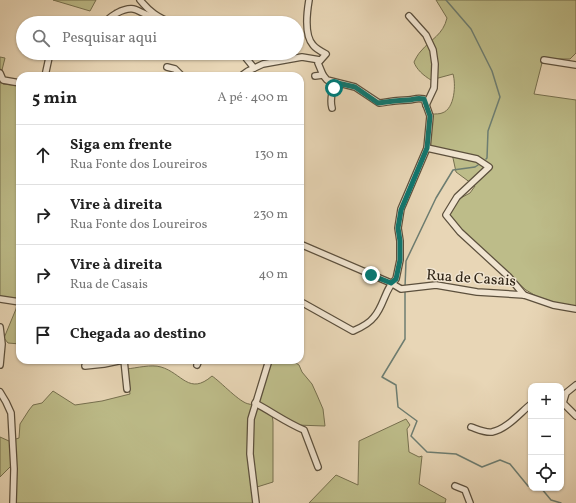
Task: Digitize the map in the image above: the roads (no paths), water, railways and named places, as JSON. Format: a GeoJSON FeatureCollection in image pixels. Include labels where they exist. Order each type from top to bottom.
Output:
{"type":"FeatureCollection","features":[{"type":"Feature","properties":{"kind":"street"},"geometry":{"type":"LineString","coordinates":[[140,0],[147,9],[156,16]]}},
{"type":"Feature","properties":{"kind":"street"},"geometry":{"type":"LineString","coordinates":[[304,304],[353,331],[374,317],[391,283],[396,279],[400,260],[398,228],[401,210],[427,148],[430,116],[424,99],[417,97],[410,100],[378,103],[355,87],[327,80],[318,63],[326,54],[312,44],[309,35],[306,17],[308,0]]}},
{"type":"Feature","properties":{"kind":"street"},"geometry":{"type":"LineString","coordinates":[[113,16],[126,9],[134,8],[148,16]]}},
{"type":"Feature","properties":{"kind":"street"},"geometry":{"type":"LineString","coordinates":[[409,16],[426,35],[434,50],[434,88],[426,105]]}},
{"type":"Feature","properties":{"kind":"street"},"geometry":{"type":"LineString","coordinates":[[304,57],[320,60]]}},
{"type":"Feature","properties":{"kind":"street"},"geometry":{"type":"LineString","coordinates":[[46,72],[48,60]]}},
{"type":"Feature","properties":{"kind":"street"},"geometry":{"type":"LineString","coordinates":[[248,60],[254,68]]}},
{"type":"Feature","properties":{"kind":"street"},"geometry":{"type":"LineString","coordinates":[[248,72],[263,64],[285,60]]}},
{"type":"Feature","properties":{"kind":"street"},"geometry":{"type":"LineString","coordinates":[[544,60],[576,65]]}},
{"type":"Feature","properties":{"kind":"street"},"geometry":{"type":"LineString","coordinates":[[167,67],[175,69],[178,72]]}},
{"type":"Feature","properties":{"kind":"street"},"geometry":{"type":"LineString","coordinates":[[0,73],[3,80],[16,82]]}},
{"type":"Feature","properties":{"kind":"street"},"geometry":{"type":"LineString","coordinates":[[315,76],[323,75]]}},
{"type":"Feature","properties":{"kind":"street"},"geometry":{"type":"LineString","coordinates":[[332,108],[330,100],[334,88],[333,82]]}},
{"type":"Feature","properties":{"kind":"street"},"geometry":{"type":"LineString","coordinates":[[427,148],[477,159],[489,167],[457,197],[446,215],[460,232],[509,277],[524,295]]}},
{"type":"Feature","properties":{"kind":"street","name":"Rua de Casais"},"geometry":{"type":"LineString","coordinates":[[304,246],[391,283],[401,289],[436,286],[477,292],[524,295],[552,305],[576,309]]}},
{"type":"Feature","properties":{"kind":"street"},"geometry":{"type":"LineString","coordinates":[[0,299],[16,301]]}},
{"type":"Feature","properties":{"kind":"street"},"geometry":{"type":"LineString","coordinates":[[0,327],[2,344],[0,365]]}},
{"type":"Feature","properties":{"kind":"street"},"geometry":{"type":"LineString","coordinates":[[86,366],[104,364]]}},
{"type":"Feature","properties":{"kind":"street"},"geometry":{"type":"LineString","coordinates":[[124,364],[127,389]]}},
{"type":"Feature","properties":{"kind":"street"},"geometry":{"type":"LineString","coordinates":[[256,503],[250,454],[251,419],[268,364]]}},
{"type":"Feature","properties":{"kind":"street"},"geometry":{"type":"LineString","coordinates":[[564,396],[576,385]]}},
{"type":"Feature","properties":{"kind":"street"},"geometry":{"type":"LineString","coordinates":[[0,392],[11,413],[14,469],[13,503]]}},
{"type":"Feature","properties":{"kind":"street"},"geometry":{"type":"LineString","coordinates":[[256,403],[291,425],[304,430],[318,467]]}},
{"type":"Feature","properties":{"kind":"street"},"geometry":{"type":"LineString","coordinates":[[564,404],[576,416]]}},
{"type":"Feature","properties":{"kind":"street"},"geometry":{"type":"LineString","coordinates":[[471,427],[484,432],[492,432],[507,424],[528,406]]}},
{"type":"Feature","properties":{"kind":"street"},"geometry":{"type":"LineString","coordinates":[[455,486],[465,490],[470,503]]}},
{"type":"Feature","properties":{"kind":"waterway"},"geometry":{"type":"LineString","coordinates":[[446,0],[471,29],[492,71],[500,97],[488,131],[486,159]]}},
{"type":"Feature","properties":{"kind":"waterway"},"geometry":{"type":"LineString","coordinates":[[405,287],[406,261],[436,198],[453,170],[475,167],[478,165]]}},
{"type":"Feature","properties":{"kind":"waterway"},"geometry":{"type":"LineString","coordinates":[[405,291],[405,339],[382,377],[396,385],[398,407],[417,421],[411,436],[427,452],[456,454],[482,467],[500,460],[510,464],[528,486]]}},
{"type":"Feature","properties":{"kind":"waterway"},"geometry":{"type":"LineString","coordinates":[[544,491],[551,500],[561,503]]}}]}
